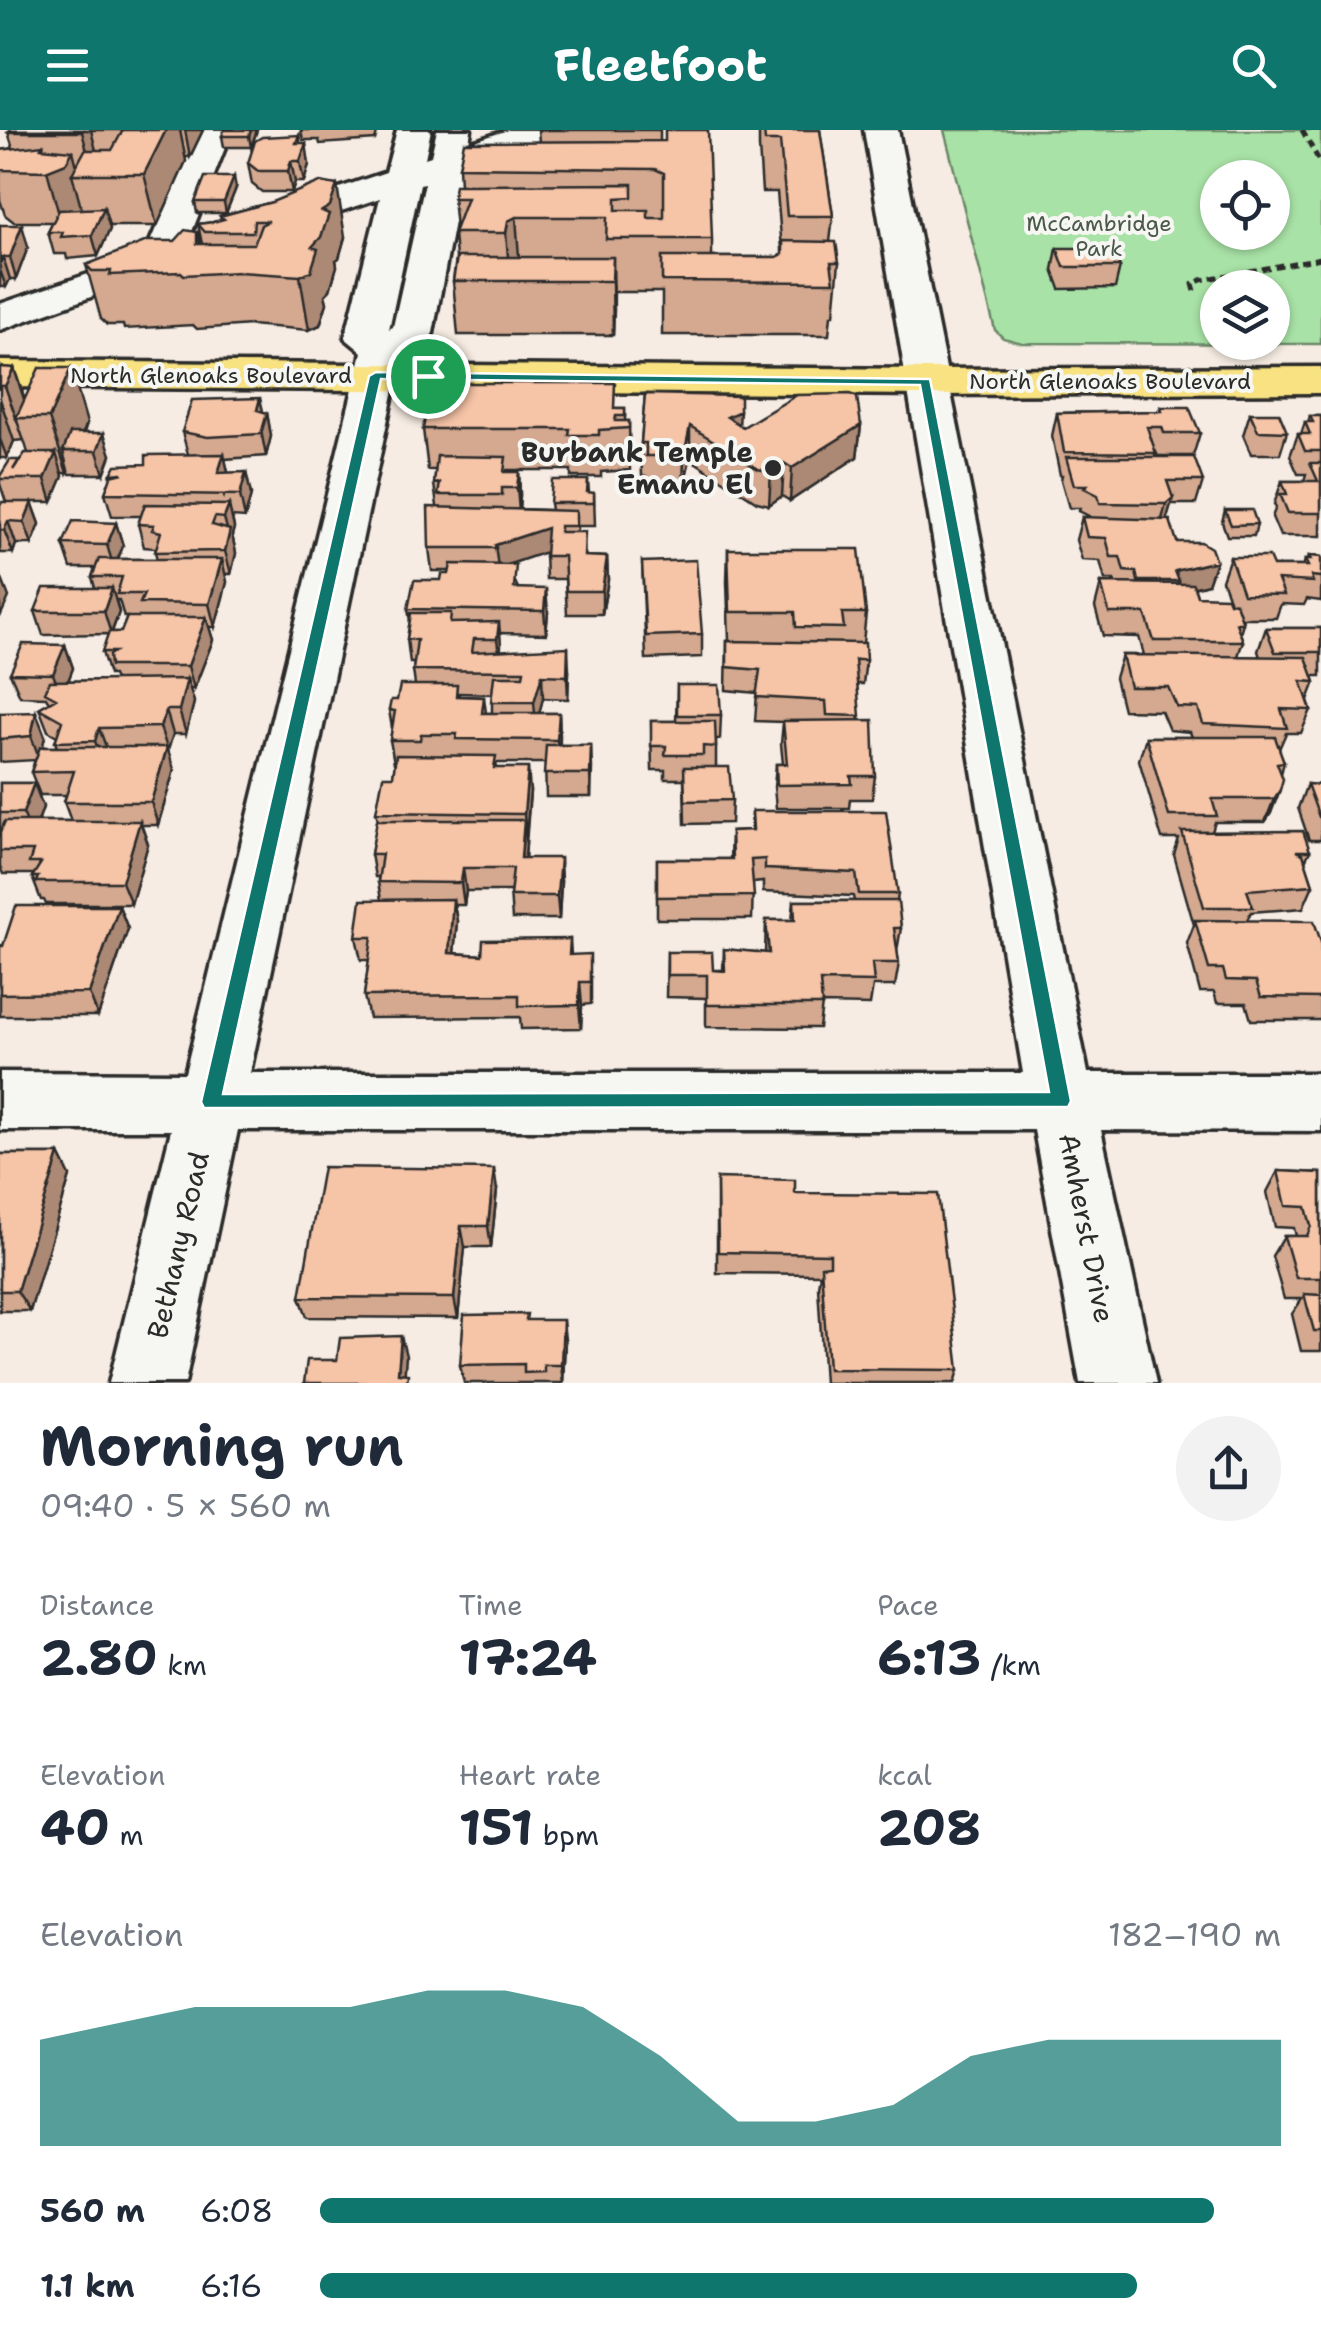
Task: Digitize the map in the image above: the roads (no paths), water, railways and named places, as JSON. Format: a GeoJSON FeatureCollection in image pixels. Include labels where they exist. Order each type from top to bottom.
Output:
{"type":"FeatureCollection","features":[{"type":"Feature","properties":{"kind":"main road","name":"North Glenoaks Boulevard"},"geometry":{"type":"LineString","coordinates":[[0,374],[380,361],[925,382],[1321,380]]}},
{"type":"Feature","properties":{"kind":"street"},"geometry":{"type":"LineString","coordinates":[[183,254],[169,242],[215,130]]}},
{"type":"Feature","properties":{"kind":"street"},"geometry":{"type":"LineString","coordinates":[[414,130],[366,338],[380,361],[412,333],[451,145]]}},
{"type":"Feature","properties":{"kind":"street"},"geometry":{"type":"LineString","coordinates":[[0,318],[404,177],[451,145],[542,130]]}},
{"type":"Feature","properties":{"kind":"street","name":"Amherst Drive"},"geometry":{"type":"LineString","coordinates":[[881,130],[925,382],[1118,1383]]}},
{"type":"Feature","properties":{"kind":"street","name":"Bethany Road"},"geometry":{"type":"LineString","coordinates":[[147,1383],[380,361]]}},
{"type":"Feature","properties":{"kind":"street"},"geometry":{"type":"LineString","coordinates":[[0,1101],[1321,1102]]}},
{"type":"Feature","properties":{"kind":"place","name":"Burbank Temple Emanu El"},"geometry":{"type":"Point","coordinates":[773,468]}},
{"type":"Feature","properties":{"kind":"park label","name":"McCambridge Park"},"geometry":{"type":"Point","coordinates":[1099,236]}}]}
